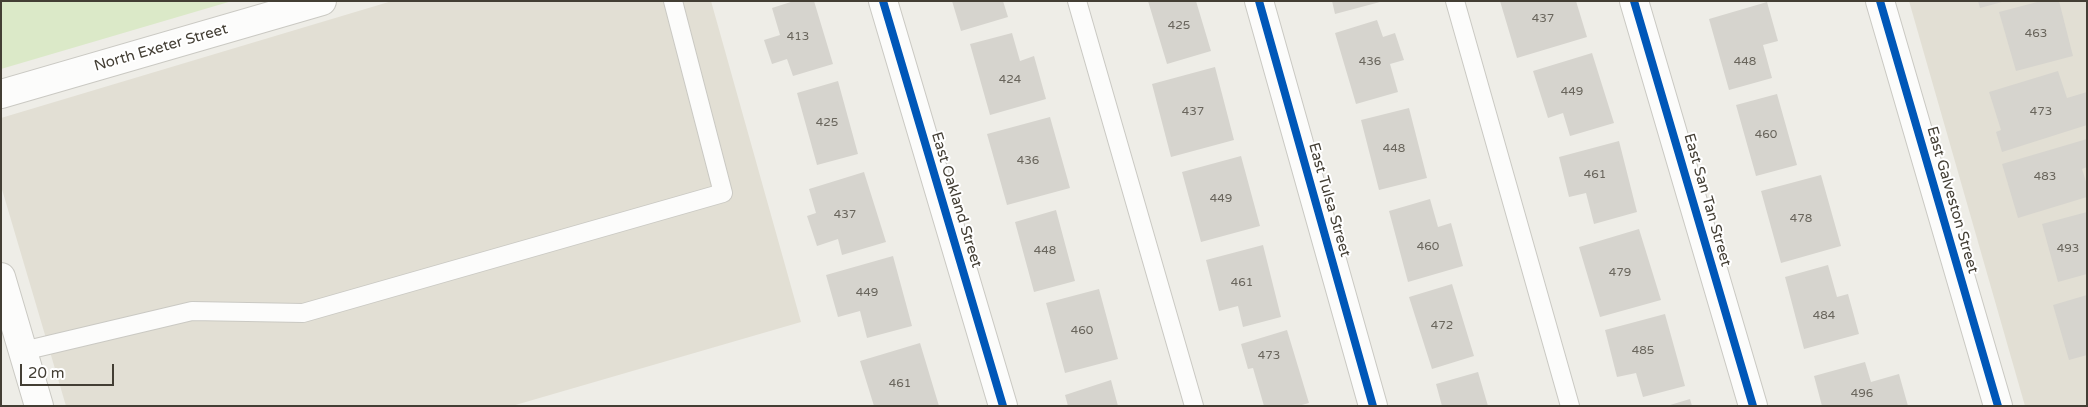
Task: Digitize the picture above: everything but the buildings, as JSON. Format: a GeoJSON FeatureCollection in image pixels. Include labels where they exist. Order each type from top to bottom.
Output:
{"type":"FeatureCollection","features":[{"type":"Feature","properties":{"kind":"street","name":"North Exeter Street"},"geometry":{"type":"LineString","coordinates":[[1,94],[322,1]]}},
{"type":"Feature","properties":{"kind":"street","name":"East Oakland Street"},"geometry":{"type":"LineString","coordinates":[[882,1],[1003,406]]}},
{"type":"Feature","properties":{"kind":"street","name":"East Tulsa Street"},"geometry":{"type":"LineString","coordinates":[[1259,1],[1373,406]]}},
{"type":"Feature","properties":{"kind":"street","name":"East San Tan Street"},"geometry":{"type":"LineString","coordinates":[[1634,1],[1753,406]]}},
{"type":"Feature","properties":{"kind":"street","name":"East Galveston Street"},"geometry":{"type":"LineString","coordinates":[[1880,1],[1998,406]]}},
{"type":"Feature","properties":{"kind":"street"},"geometry":{"type":"LineString","coordinates":[[3,288],[39,406]]}},
{"type":"Feature","properties":{"kind":"lane"},"geometry":{"type":"LineString","coordinates":[[23,351],[192,311],[303,313],[722,193],[673,1]]}},
{"type":"Feature","properties":{"kind":"lane"},"geometry":{"type":"LineString","coordinates":[[1077,1],[1194,406]]}},
{"type":"Feature","properties":{"kind":"lane"},"geometry":{"type":"LineString","coordinates":[[1456,1],[1570,406]]}},
{"type":"Feature","properties":{"kind":"shaded area"},"geometry":{"type":"Polygon","coordinates":[[[392,1],[711,1],[801,322],[512,406],[66,406],[1,186],[1,118],[392,1]]]}},
{"type":"Feature","properties":{"kind":"shaded area"},"geometry":{"type":"Polygon","coordinates":[[[1909,1],[2087,1],[2087,406],[2025,406],[1909,1]]]}},
{"type":"Feature","properties":{"kind":"green space"},"geometry":{"type":"Polygon","coordinates":[[[1,1],[232,1],[1,69],[1,1]]]}},
{"type":"Feature","properties":{"kind":"cycle path"},"geometry":{"type":"LineString","coordinates":[[883,1],[1003,406]]}},
{"type":"Feature","properties":{"kind":"cycle path"},"geometry":{"type":"LineString","coordinates":[[1259,1],[1373,406]]}},
{"type":"Feature","properties":{"kind":"cycle path"},"geometry":{"type":"LineString","coordinates":[[1634,1],[1753,406]]}},
{"type":"Feature","properties":{"kind":"cycle path"},"geometry":{"type":"LineString","coordinates":[[1880,1],[1998,406]]}}]}
